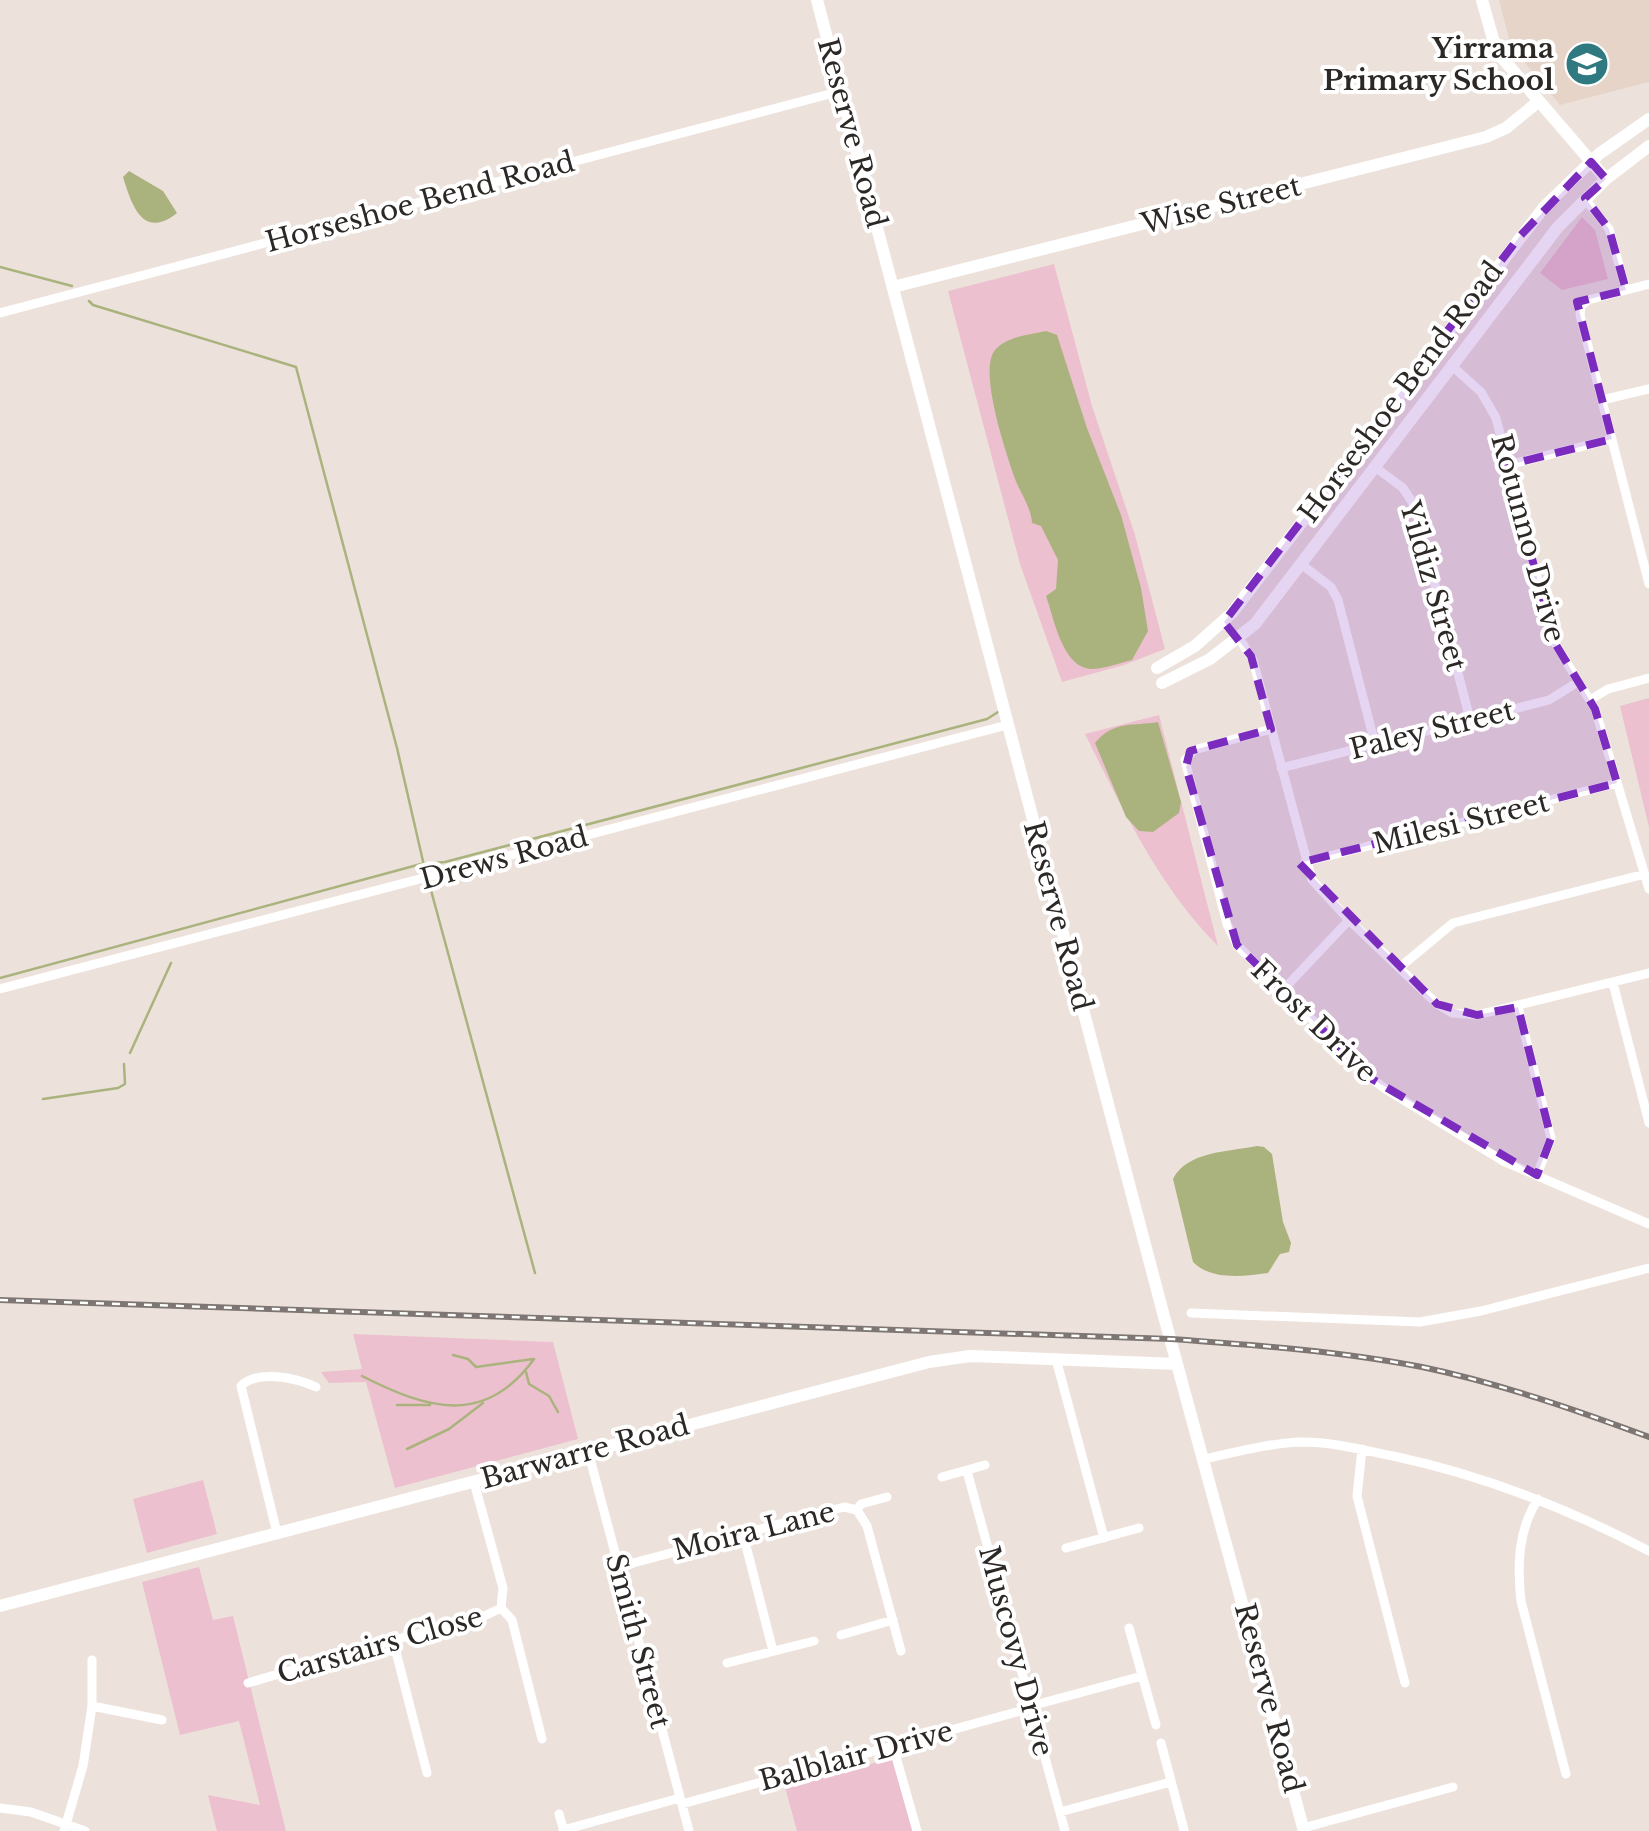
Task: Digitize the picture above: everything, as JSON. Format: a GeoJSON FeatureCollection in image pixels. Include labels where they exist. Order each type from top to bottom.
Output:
{"type":"FeatureCollection","features":[{"type":"Feature","properties":{"kind":"street","name":"Reserve Road"},"geometry":{"type":"LineString","coordinates":[[817,0],[1304,1830]]}},
{"type":"Feature","properties":{"kind":"street"},"geometry":{"type":"LineString","coordinates":[[1482,0],[1499,53],[1606,179]]}},
{"type":"Feature","properties":{"kind":"street","name":"Horseshoe Bend Road"},"geometry":{"type":"LineString","coordinates":[[0,313],[841,91]]}},
{"type":"Feature","properties":{"kind":"street","name":"Wise Street"},"geometry":{"type":"LineString","coordinates":[[893,288],[1486,138],[1506,128],[1539,101]]}},
{"type":"Feature","properties":{"kind":"street","name":"Horseshoe Bend Road"},"geometry":{"type":"LineString","coordinates":[[1157,668],[1188,651],[1224,622],[1528,225],[1591,162],[1649,119]]}},
{"type":"Feature","properties":{"kind":"street","name":"Horseshoe Bend Road"},"geometry":{"type":"LineString","coordinates":[[1162,683],[1202,664],[1255,624],[1558,227],[1606,179],[1649,146]]}},
{"type":"Feature","properties":{"kind":"street"},"geometry":{"type":"LineString","coordinates":[[1586,199],[1609,229],[1626,290]]}},
{"type":"Feature","properties":{"kind":"street"},"geometry":{"type":"LineString","coordinates":[[1649,284],[1588,300],[1580,308],[1649,584]]}},
{"type":"Feature","properties":{"kind":"street"},"geometry":{"type":"LineString","coordinates":[[1432,350],[1451,364]]}},
{"type":"Feature","properties":{"kind":"street","name":"Rotunno Drive"},"geometry":{"type":"LineString","coordinates":[[1451,364],[1476,386],[1498,423],[1553,640],[1590,700],[1649,890]]}},
{"type":"Feature","properties":{"kind":"street"},"geometry":{"type":"LineString","coordinates":[[1602,400],[1649,389]]}},
{"type":"Feature","properties":{"kind":"street"},"geometry":{"type":"LineString","coordinates":[[1508,465],[1612,438]]}},
{"type":"Feature","properties":{"kind":"street","name":"Yildiz Street"},"geometry":{"type":"LineString","coordinates":[[1374,467],[1403,488],[1414,504],[1470,720]]}},
{"type":"Feature","properties":{"kind":"street"},"geometry":{"type":"LineString","coordinates":[[1283,549],[1331,587],[1338,600],[1375,744]]}},
{"type":"Feature","properties":{"kind":"street"},"geometry":{"type":"LineString","coordinates":[[1224,622],[1253,660],[1306,862],[1318,888],[1399,968],[1452,1013],[1478,1015],[1518,1008],[1649,973]]}},
{"type":"Feature","properties":{"kind":"street"},"geometry":{"type":"LineString","coordinates":[[1590,700],[1608,689],[1649,678]]}},
{"type":"Feature","properties":{"kind":"street","name":"Paley Street"},"geometry":{"type":"LineString","coordinates":[[1282,768],[1553,698],[1578,682]]}},
{"type":"Feature","properties":{"kind":"street","name":"Drews Road"},"geometry":{"type":"LineString","coordinates":[[0,989],[1007,725]]}},
{"type":"Feature","properties":{"kind":"street","name":"Frost Drive"},"geometry":{"type":"LineString","coordinates":[[1271,729],[1190,751],[1184,760],[1230,933],[1237,946],[1379,1085],[1503,1161],[1649,1224]]}},
{"type":"Feature","properties":{"kind":"street","name":"Milesi Street"},"geometry":{"type":"LineString","coordinates":[[1306,862],[1617,783]]}},
{"type":"Feature","properties":{"kind":"street"},"geometry":{"type":"LineString","coordinates":[[1399,968],[1453,924],[1645,874]]}},
{"type":"Feature","properties":{"kind":"street"},"geometry":{"type":"LineString","coordinates":[[1283,990],[1349,920]]}},
{"type":"Feature","properties":{"kind":"street"},"geometry":{"type":"LineString","coordinates":[[1613,983],[1649,1123]]}},
{"type":"Feature","properties":{"kind":"street"},"geometry":{"type":"LineString","coordinates":[[1518,1008],[1551,1138],[1537,1175]]}},
{"type":"Feature","properties":{"kind":"street"},"geometry":{"type":"LineString","coordinates":[[1191,1314],[1420,1322],[1481,1311],[1649,1268]]}},
{"type":"Feature","properties":{"kind":"street","name":"Barwarre Road"},"geometry":{"type":"LineString","coordinates":[[0,1606],[930,1362],[970,1356],[1177,1364]]}},
{"type":"Feature","properties":{"kind":"street"},"geometry":{"type":"LineString","coordinates":[[1056,1360],[1104,1538]]}},
{"type":"Feature","properties":{"kind":"street"},"geometry":{"type":"LineString","coordinates":[[277,1533],[242,1386],[258,1378],[296,1380],[316,1387]]}},
{"type":"Feature","properties":{"kind":"street"},"geometry":{"type":"LineString","coordinates":[[1205,1459],[1282,1443],[1307,1442],[1362,1450],[1485,1479],[1649,1551]]}},
{"type":"Feature","properties":{"kind":"street"},"geometry":{"type":"LineString","coordinates":[[1362,1450],[1357,1496],[1405,1683]]}},
{"type":"Feature","properties":{"kind":"street","name":"Smith Street"},"geometry":{"type":"LineString","coordinates":[[588,1452],[689,1831]]}},
{"type":"Feature","properties":{"kind":"street"},"geometry":{"type":"LineString","coordinates":[[942,1477],[984,1466]]}},
{"type":"Feature","properties":{"kind":"street","name":"Muscovy Drive"},"geometry":{"type":"LineString","coordinates":[[967,1471],[1065,1831]]}},
{"type":"Feature","properties":{"kind":"street","name":"Carstairs Close"},"geometry":{"type":"LineString","coordinates":[[248,1683],[392,1640],[476,1620],[501,1608],[503,1588],[474,1482]]}},
{"type":"Feature","properties":{"kind":"street","name":"Moira Lane"},"geometry":{"type":"LineString","coordinates":[[618,1566],[844,1507],[856,1510],[861,1504],[887,1497]]}},
{"type":"Feature","properties":{"kind":"street"},"geometry":{"type":"LineString","coordinates":[[1538,1499],[1524,1526],[1518,1578],[1566,1774]]}},
{"type":"Feature","properties":{"kind":"street"},"geometry":{"type":"LineString","coordinates":[[856,1510],[868,1526],[901,1651]]}},
{"type":"Feature","properties":{"kind":"street"},"geometry":{"type":"LineString","coordinates":[[1066,1548],[1139,1528]]}},
{"type":"Feature","properties":{"kind":"street"},"geometry":{"type":"LineString","coordinates":[[742,1534],[773,1651]]}},
{"type":"Feature","properties":{"kind":"street"},"geometry":{"type":"LineString","coordinates":[[501,1608],[512,1620],[542,1739]]}},
{"type":"Feature","properties":{"kind":"street"},"geometry":{"type":"LineString","coordinates":[[840,1635],[893,1620]]}},
{"type":"Feature","properties":{"kind":"street"},"geometry":{"type":"LineString","coordinates":[[1129,1628],[1156,1725]]}},
{"type":"Feature","properties":{"kind":"street"},"geometry":{"type":"LineString","coordinates":[[392,1640],[428,1773]]}},
{"type":"Feature","properties":{"kind":"street"},"geometry":{"type":"LineString","coordinates":[[726,1663],[814,1641]]}},
{"type":"Feature","properties":{"kind":"street"},"geometry":{"type":"LineString","coordinates":[[66,1828],[92,1706],[92,1660]]}},
{"type":"Feature","properties":{"kind":"street","name":"Balblair Drive"},"geometry":{"type":"LineString","coordinates":[[563,1831],[893,1746],[1142,1676]]}},
{"type":"Feature","properties":{"kind":"street"},"geometry":{"type":"LineString","coordinates":[[92,1706],[162,1720]]}},
{"type":"Feature","properties":{"kind":"street"},"geometry":{"type":"LineString","coordinates":[[1160,1743],[1184,1830]]}},
{"type":"Feature","properties":{"kind":"street"},"geometry":{"type":"LineString","coordinates":[[893,1746],[917,1831]]}},
{"type":"Feature","properties":{"kind":"street"},"geometry":{"type":"LineString","coordinates":[[1060,1812],[1172,1782]]}},
{"type":"Feature","properties":{"kind":"street"},"geometry":{"type":"LineString","coordinates":[[1304,1830],[1453,1787]]}},
{"type":"Feature","properties":{"kind":"street"},"geometry":{"type":"LineString","coordinates":[[0,1808],[31,1812],[66,1828],[85,1831]]}},
{"type":"Feature","properties":{"kind":"street"},"geometry":{"type":"LineString","coordinates":[[559,1814],[563,1831]]}},
{"type":"Feature","properties":{"kind":"highlighted area"},"geometry":{"type":"Polygon","coordinates":[[[1591,162],[1606,179],[1585,198],[1609,229],[1626,290],[1577,302],[1612,439],[1508,465],[1553,640],[1595,709],[1617,783],[1299,863],[1437,1004],[1477,1015],[1518,1007],[1551,1138],[1537,1175],[1372,1079],[1237,945],[1186,767],[1190,751],[1271,729],[1251,656],[1224,622],[1520,236],[1591,162]]]}},
{"type":"Feature","properties":{"kind":"shaded area","name":"Yirrama Primary School"},"geometry":{"type":"Polygon","coordinates":[[[1499,0],[1649,0],[1649,82],[1560,105],[1511,46],[1499,0]]]}},
{"type":"Feature","properties":{"kind":"shaded area"},"geometry":{"type":"Polygon","coordinates":[[[129,171],[163,191],[177,213],[155,223],[141,216],[123,177],[129,171]]]}},
{"type":"Feature","properties":{"kind":"shaded area"},"geometry":{"type":"Polygon","coordinates":[[[1582,217],[1595,230],[1608,279],[1562,290],[1540,273],[1582,217]]]}},
{"type":"Feature","properties":{"kind":"shaded area"},"geometry":{"type":"Polygon","coordinates":[[[1054,264],[1165,649],[1062,682],[1020,564],[948,291],[1054,264]]]}},
{"type":"Feature","properties":{"kind":"shaded area"},"geometry":{"type":"Polygon","coordinates":[[[1046,331],[1057,335],[1121,515],[1141,588],[1148,631],[1132,660],[1101,668],[1081,666],[1061,640],[1046,596],[1056,589],[1058,560],[1041,526],[1032,523],[1006,451],[991,393],[995,350],[1012,339],[1046,331]]]}},
{"type":"Feature","properties":{"kind":"shaded area"},"geometry":{"type":"Polygon","coordinates":[[[1649,698],[1649,827],[1620,706],[1649,698]]]}},
{"type":"Feature","properties":{"kind":"shaded area"},"geometry":{"type":"Polygon","coordinates":[[[1159,715],[1218,946],[1160,873],[1085,734],[1159,715]]]}},
{"type":"Feature","properties":{"kind":"shaded area"},"geometry":{"type":"Polygon","coordinates":[[[1158,722],[1181,802],[1179,813],[1153,832],[1139,831],[1126,817],[1095,743],[1116,728],[1158,722]]]}},
{"type":"Feature","properties":{"kind":"shaded area"},"geometry":{"type":"Polygon","coordinates":[[[1257,1146],[1272,1154],[1283,1222],[1291,1243],[1289,1252],[1280,1254],[1268,1273],[1229,1276],[1209,1272],[1193,1262],[1173,1179],[1179,1170],[1198,1158],[1257,1146]]]}},
{"type":"Feature","properties":{"kind":"shaded area"},"geometry":{"type":"Polygon","coordinates":[[[353,1334],[553,1342],[578,1439],[395,1488],[366,1382],[329,1383],[321,1372],[362,1369],[353,1334]]]}},
{"type":"Feature","properties":{"kind":"shaded area"},"geometry":{"type":"Polygon","coordinates":[[[203,1480],[217,1534],[147,1553],[133,1499],[203,1480]]]}},
{"type":"Feature","properties":{"kind":"shaded area"},"geometry":{"type":"Polygon","coordinates":[[[199,1567],[213,1620],[233,1616],[286,1831],[217,1831],[208,1795],[260,1805],[239,1721],[180,1735],[142,1582],[199,1567]]]}},
{"type":"Feature","properties":{"kind":"shaded area"},"geometry":{"type":"Polygon","coordinates":[[[896,1757],[917,1831],[797,1831],[785,1787],[896,1757]]]}},
{"type":"Feature","properties":{"kind":"waterway"},"geometry":{"type":"LineString","coordinates":[[0,267],[72,286]]}},
{"type":"Feature","properties":{"kind":"waterway"},"geometry":{"type":"LineString","coordinates":[[89,301],[296,367],[397,748],[425,870]]}},
{"type":"Feature","properties":{"kind":"waterway"},"geometry":{"type":"LineString","coordinates":[[0,978],[421,864],[445,862],[987,719],[998,712]]}},
{"type":"Feature","properties":{"kind":"waterway"},"geometry":{"type":"LineString","coordinates":[[429,883],[535,1273]]}},
{"type":"Feature","properties":{"kind":"waterway"},"geometry":{"type":"LineString","coordinates":[[130,1053],[171,963]]}},
{"type":"Feature","properties":{"kind":"waterway"},"geometry":{"type":"LineString","coordinates":[[43,1099],[118,1088],[125,1084],[124,1064]]}},
{"type":"Feature","properties":{"kind":"waterway"},"geometry":{"type":"LineString","coordinates":[[453,1355],[468,1359],[476,1367],[533,1359]]}},
{"type":"Feature","properties":{"kind":"waterway"},"geometry":{"type":"LineString","coordinates":[[362,1376],[432,1403],[475,1403],[496,1395],[515,1381],[534,1359]]}},
{"type":"Feature","properties":{"kind":"waterway"},"geometry":{"type":"LineString","coordinates":[[526,1372],[529,1384],[549,1396],[558,1412]]}},
{"type":"Feature","properties":{"kind":"waterway"},"geometry":{"type":"LineString","coordinates":[[407,1449],[449,1429],[483,1403]]}},
{"type":"Feature","properties":{"kind":"waterway"},"geometry":{"type":"LineString","coordinates":[[397,1405],[430,1405]]}},
{"type":"Feature","properties":{"kind":"railway"},"geometry":{"type":"LineString","coordinates":[[0,1300],[1234,1344],[1422,1367],[1537,1398],[1649,1437]]}},
{"type":"Feature","properties":{"kind":"place","name":"Yirrama Primary School"},"geometry":{"type":"Point","coordinates":[1587,64]}}]}
